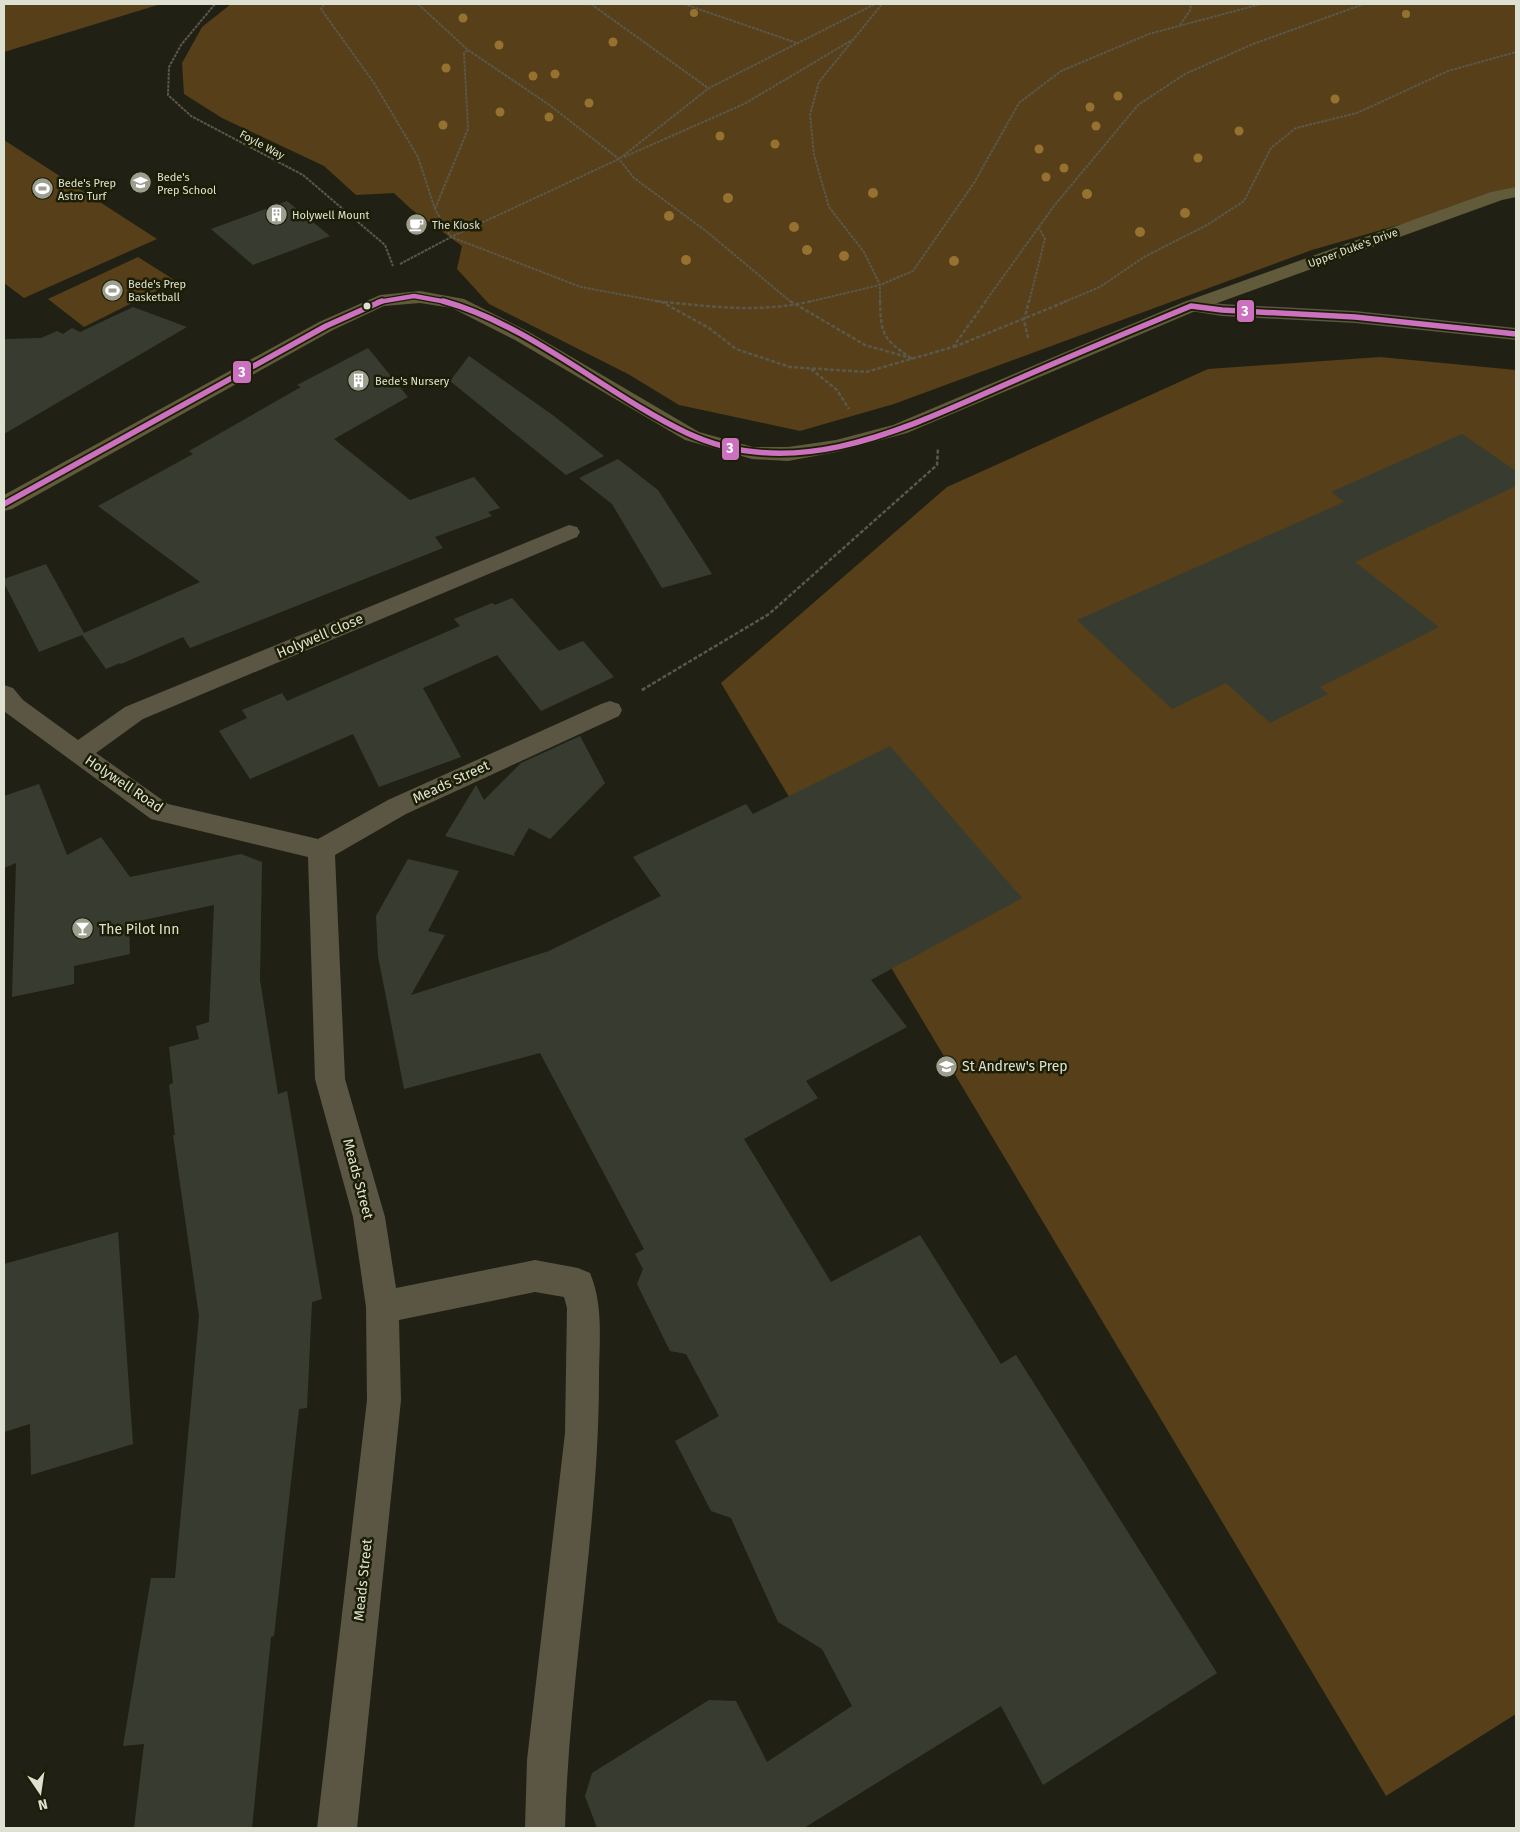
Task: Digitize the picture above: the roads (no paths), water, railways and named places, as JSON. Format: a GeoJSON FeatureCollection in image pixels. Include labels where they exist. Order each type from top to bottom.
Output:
{"type":"FeatureCollection","features":[{"type":"Feature","properties":{"kind":"main road","name":"Upper Duke's Drive"},"geometry":{"type":"LineString","coordinates":[[4,504],[326,326],[380,301],[402,297],[420,297],[457,303],[522,336],[692,436],[752,453],[788,454],[837,446],[900,429],[941,410],[1191,306],[1497,196],[1516,192]]}},
{"type":"Feature","properties":{"kind":"street"},"geometry":{"type":"LineString","coordinates":[[1191,306],[1222,310],[1355,317],[1516,334]]}},
{"type":"Feature","properties":{"kind":"street","name":"Holywell Close"},"geometry":{"type":"LineString","coordinates":[[78,752],[134,713],[569,532]]}},
{"type":"Feature","properties":{"kind":"street","name":"Holywell Road"},"geometry":{"type":"LineString","coordinates":[[7,704],[78,752],[160,812],[321,850]]}},
{"type":"Feature","properties":{"kind":"street","name":"Meads Street"},"geometry":{"type":"LineString","coordinates":[[337,1828],[384,1400],[382,1307],[369,1217],[330,1079],[321,850],[397,807],[610,710]]}},
{"type":"Feature","properties":{"kind":"street"},"geometry":{"type":"LineString","coordinates":[[382,1307],[535,1276],[578,1284],[583,1308],[582,1433],[547,1760],[545,1828]]}},
{"type":"Feature","properties":{"kind":"place","name":"Bede's Prep School"},"geometry":{"type":"Point","coordinates":[141,183]}},
{"type":"Feature","properties":{"kind":"place","name":"Bede's Prep Astro Turf"},"geometry":{"type":"Point","coordinates":[42,189]}},
{"type":"Feature","properties":{"kind":"place","name":"Holywell Mount"},"geometry":{"type":"Point","coordinates":[276,215]}},
{"type":"Feature","properties":{"kind":"place","name":"The Kiosk"},"geometry":{"type":"Point","coordinates":[416,225]}},
{"type":"Feature","properties":{"kind":"place","name":"Bede's Prep Basketball"},"geometry":{"type":"Point","coordinates":[112,290]}},
{"type":"Feature","properties":{"kind":"place","name":"Bede's Nursery"},"geometry":{"type":"Point","coordinates":[359,381]}},
{"type":"Feature","properties":{"kind":"place","name":"The Pilot Inn"},"geometry":{"type":"Point","coordinates":[83,929]}},
{"type":"Feature","properties":{"kind":"place","name":"St Andrew's Prep"},"geometry":{"type":"Point","coordinates":[946,1066]}}]}
